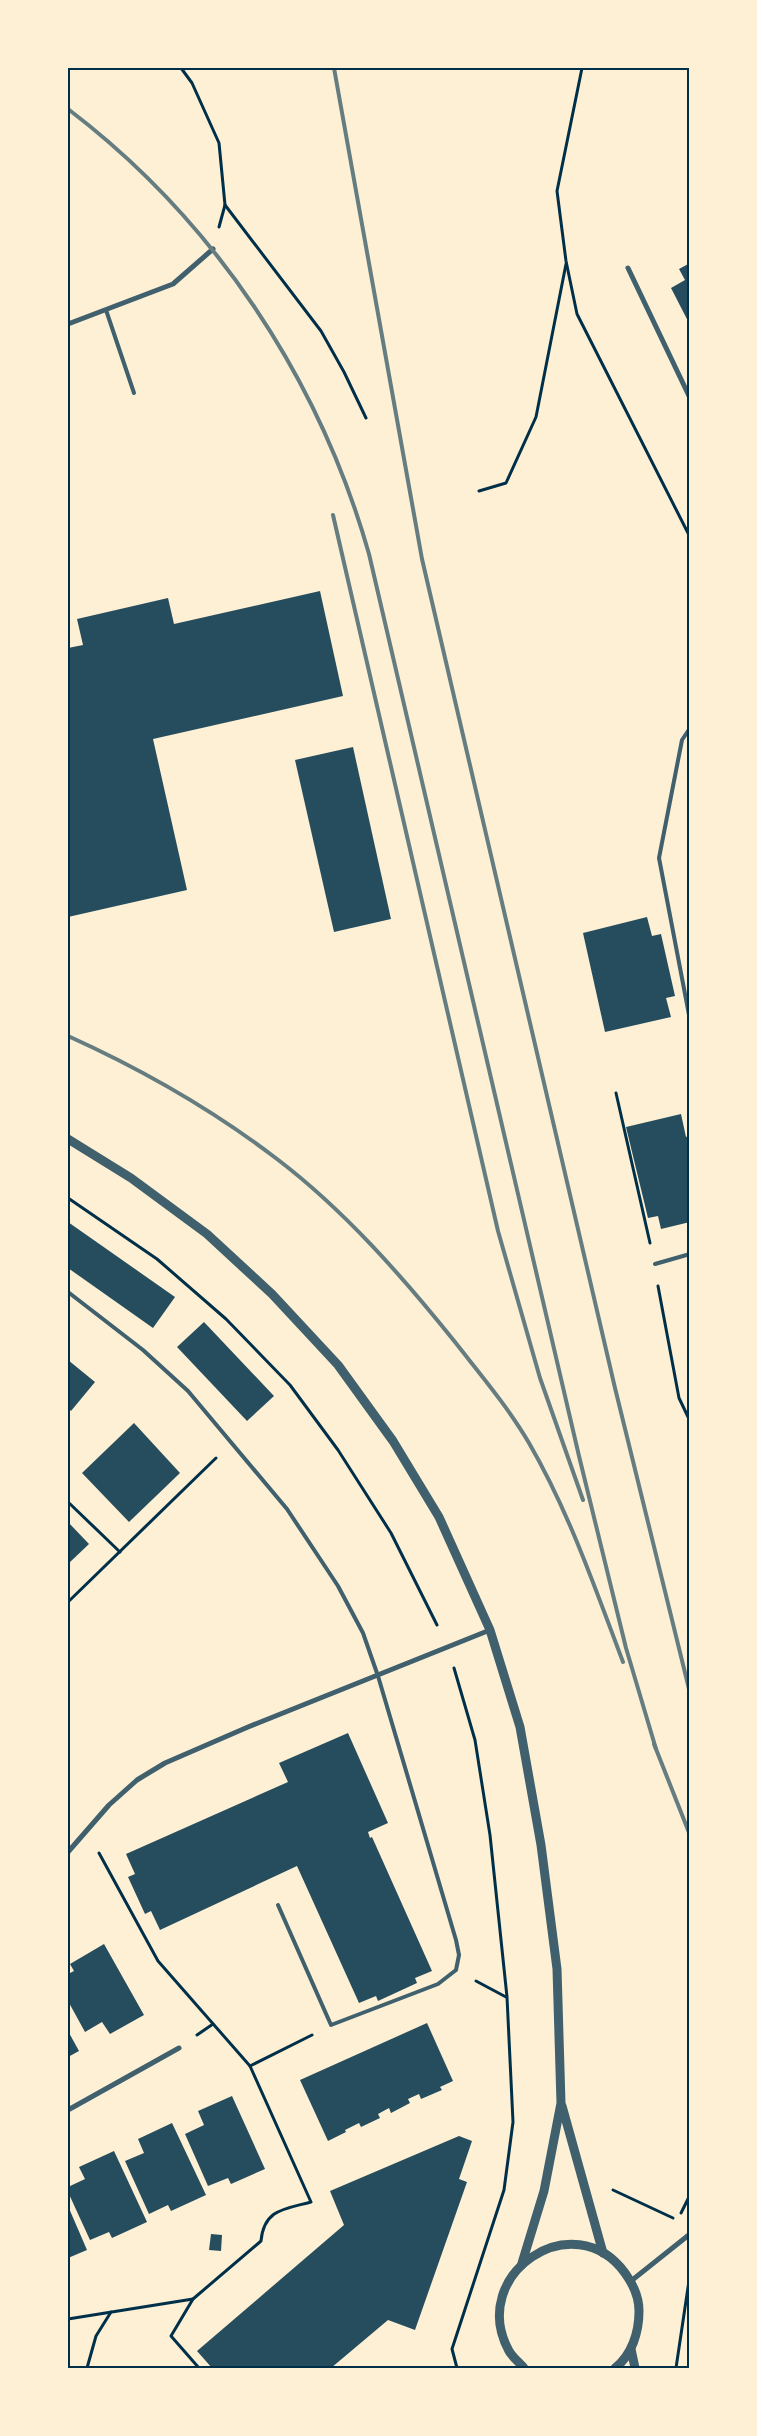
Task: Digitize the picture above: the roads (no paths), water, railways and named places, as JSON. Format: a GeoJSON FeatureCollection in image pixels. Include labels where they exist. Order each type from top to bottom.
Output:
{"type":"FeatureCollection","features":[{"type":"Feature","properties":{"kind":"street"},"geometry":{"type":"LineString","coordinates":[[68,324],[173,284],[213,249]]}},
{"type":"Feature","properties":{"kind":"street"},"geometry":{"type":"LineString","coordinates":[[628,268],[690,398]]}},
{"type":"Feature","properties":{"kind":"street"},"geometry":{"type":"LineString","coordinates":[[68,1139],[131,1178],[207,1234],[272,1294],[338,1365],[393,1440],[439,1516],[490,1630],[520,1727],[541,1845],[557,1969],[561,2103],[544,2191],[522,2263]]}},
{"type":"Feature","properties":{"kind":"street"},"geometry":{"type":"LineString","coordinates":[[68,1852],[108,1805],[137,1780],[165,1763],[248,1727],[490,1630]]}},
{"type":"Feature","properties":{"kind":"street"},"geometry":{"type":"LineString","coordinates":[[68,2110],[179,2048]]}},
{"type":"Feature","properties":{"kind":"street"},"geometry":{"type":"LineString","coordinates":[[561,2103],[603,2253]]}},
{"type":"Feature","properties":{"kind":"street"},"geometry":{"type":"LineString","coordinates":[[631,2281],[690,2234]]}},
{"type":"Feature","properties":{"kind":"street"},"geometry":{"type":"LineString","coordinates":[[524,2368],[510,2353],[501,2330],[499,2306],[507,2282],[522,2263],[542,2250],[566,2244],[585,2246],[603,2253],[619,2265],[631,2281],[639,2303],[639,2326],[631,2349],[615,2368]]}},
{"type":"Feature","properties":{"kind":"street"},"geometry":{"type":"LineString","coordinates":[[631,2349],[635,2368]]}},
{"type":"Feature","properties":{"kind":"lane"},"geometry":{"type":"LineString","coordinates":[[106,310],[134,393]]}},
{"type":"Feature","properties":{"kind":"lane"},"geometry":{"type":"LineString","coordinates":[[690,728],[682,740],[659,858],[690,1020]]}},
{"type":"Feature","properties":{"kind":"lane"},"geometry":{"type":"LineString","coordinates":[[655,1264],[690,1254]]}},
{"type":"Feature","properties":{"kind":"lane"},"geometry":{"type":"LineString","coordinates":[[68,1292],[143,1350],[188,1391],[233,1442],[287,1509],[338,1586],[363,1633],[378,1676],[456,1940],[459,1955],[456,1970],[438,1984],[331,2026],[278,1905]]}},
{"type":"Feature","properties":{"kind":"railway"},"geometry":{"type":"LineString","coordinates":[[334,68],[422,559],[615,1388],[690,1693]]}},
{"type":"Feature","properties":{"kind":"railway"},"geometry":{"type":"LineString","coordinates":[[68,109],[121,153],[170,201],[214,252],[254,307],[290,365],[321,426],[348,489],[369,554],[579,1456],[626,1648],[656,1749]]}},
{"type":"Feature","properties":{"kind":"railway"},"geometry":{"type":"LineString","coordinates":[[333,515],[498,1231],[540,1378],[583,1500]]}},
{"type":"Feature","properties":{"kind":"railway"},"geometry":{"type":"LineString","coordinates":[[68,1036],[149,1076],[202,1107],[253,1141],[326,1200],[393,1269],[435,1317],[484,1379],[529,1443],[569,1523],[592,1578],[623,1662]]}},
{"type":"Feature","properties":{"kind":"railway"},"geometry":{"type":"LineString","coordinates":[[654,1744],[690,1835]]}}]}
